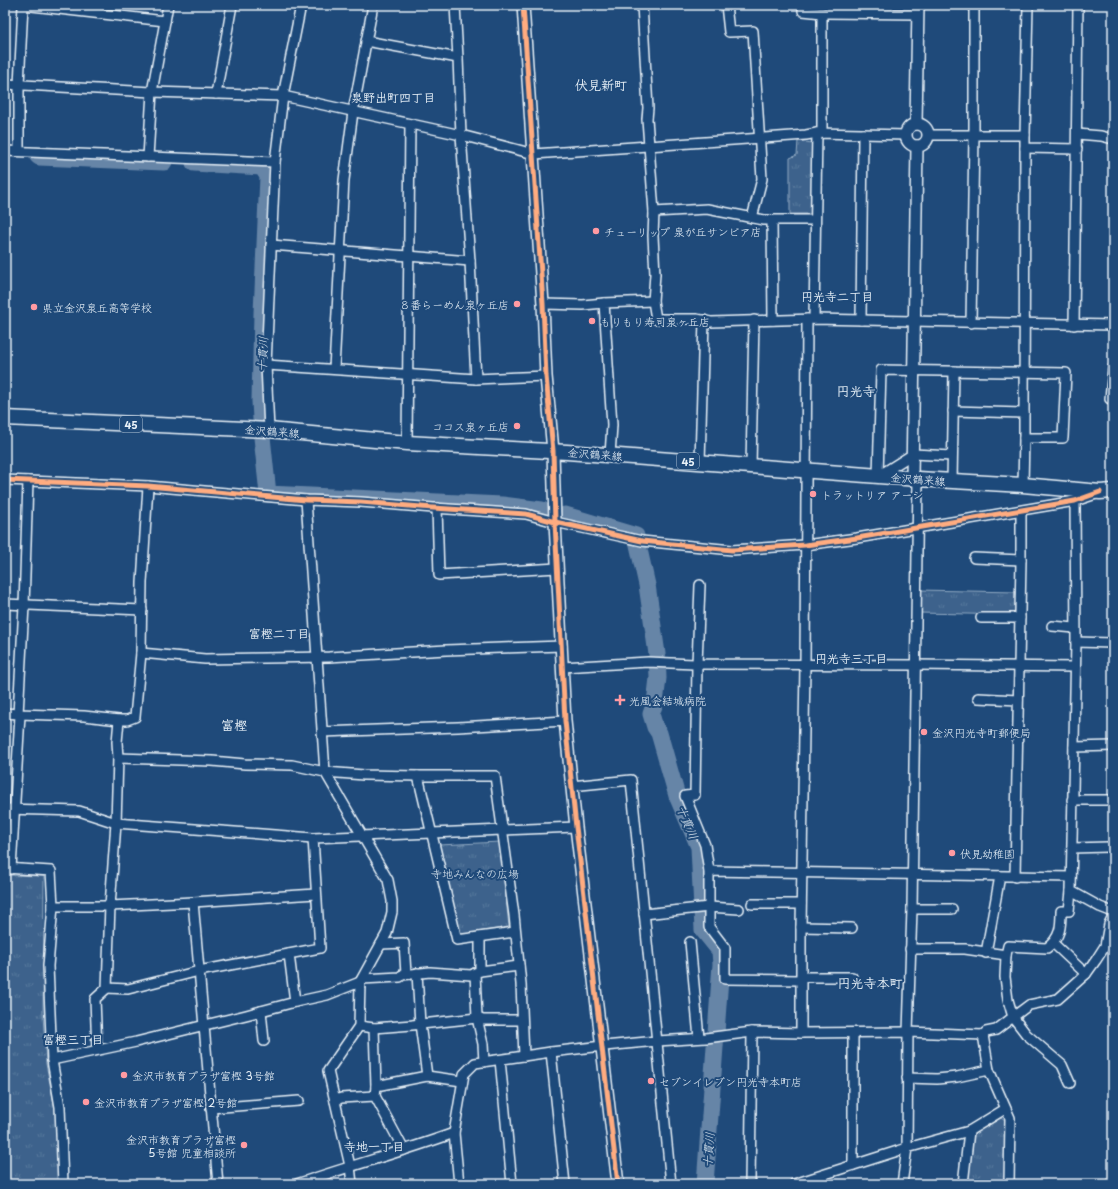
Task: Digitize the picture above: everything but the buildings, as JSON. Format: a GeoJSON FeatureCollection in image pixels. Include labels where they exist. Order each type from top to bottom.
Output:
{"type":"FeatureCollection","features":[{"type":"Feature","properties":{"kind":"main road","name":"金沢鶴来線"},"geometry":{"type":"LineString","coordinates":[[5,418],[263,430],[407,443],[553,451],[1106,492]]}},
{"type":"Feature","properties":{"kind":"street"},"geometry":{"type":"LineString","coordinates":[[19,151],[19,86],[23,5],[165,21]]}},
{"type":"Feature","properties":{"kind":"street"},"geometry":{"type":"LineString","coordinates":[[148,157],[152,92],[168,5]]}},
{"type":"Feature","properties":{"kind":"street"},"geometry":{"type":"LineString","coordinates":[[216,94],[232,5]]}},
{"type":"Feature","properties":{"kind":"street"},"geometry":{"type":"LineString","coordinates":[[263,430],[275,162],[283,96],[301,5]]}},
{"type":"Feature","properties":{"kind":"street"},"geometry":{"type":"LineString","coordinates":[[334,369],[344,180],[353,112],[373,5]]}},
{"type":"Feature","properties":{"kind":"street"},"geometry":{"type":"LineString","coordinates":[[455,5],[461,135],[470,261],[476,379]]}},
{"type":"Feature","properties":{"kind":"street"},"geometry":{"type":"LineString","coordinates":[[523,5],[534,154],[546,376],[553,451],[565,721],[571,786],[618,1184]]}},
{"type":"Feature","properties":{"kind":"street"},"geometry":{"type":"LineString","coordinates":[[642,5],[654,212],[653,236],[655,274],[653,301],[656,319],[697,319],[711,322],[811,319],[1113,325]]}},
{"type":"Feature","properties":{"kind":"street"},"geometry":{"type":"LineString","coordinates":[[726,5],[729,32],[753,31],[762,180],[752,218]]}},
{"type":"Feature","properties":{"kind":"street"},"geometry":{"type":"LineString","coordinates":[[803,5],[803,11],[822,14],[918,10],[916,124]]}},
{"type":"Feature","properties":{"kind":"street"},"geometry":{"type":"LineString","coordinates":[[971,323],[974,135],[974,5]]}},
{"type":"Feature","properties":{"kind":"street"},"geometry":{"type":"LineString","coordinates":[[1023,485],[1025,135],[1028,5]]}},
{"type":"Feature","properties":{"kind":"street"},"geometry":{"type":"LineString","coordinates":[[1074,325],[1078,5]]}},
{"type":"Feature","properties":{"kind":"street"},"geometry":{"type":"LineString","coordinates":[[801,1033],[800,978],[805,665],[806,470],[822,14]]}},
{"type":"Feature","properties":{"kind":"street"},"geometry":{"type":"LineString","coordinates":[[366,41],[458,58]]}},
{"type":"Feature","properties":{"kind":"street"},"geometry":{"type":"LineString","coordinates":[[5,84],[19,86],[152,92],[283,96],[461,135],[534,154],[806,136],[819,133],[906,135]]}},
{"type":"Feature","properties":{"kind":"street"},"geometry":{"type":"LineString","coordinates":[[407,443],[410,124]]}},
{"type":"Feature","properties":{"kind":"street"},"geometry":{"type":"LineString","coordinates":[[916,124],[923,126],[928,135],[926,142],[920,146],[910,144],[906,138],[906,135],[908,129],[916,124]]}},
{"type":"Feature","properties":{"kind":"street"},"geometry":{"type":"LineString","coordinates":[[861,320],[863,134]]}},
{"type":"Feature","properties":{"kind":"street"},"geometry":{"type":"LineString","coordinates":[[1077,134],[1101,136],[1113,139]]}},
{"type":"Feature","properties":{"kind":"street"},"geometry":{"type":"LineString","coordinates":[[928,135],[1025,135]]}},
{"type":"Feature","properties":{"kind":"street"},"geometry":{"type":"LineString","coordinates":[[902,1184],[907,1148],[907,1078],[912,909],[917,528],[913,454],[917,146]]}},
{"type":"Feature","properties":{"kind":"street"},"geometry":{"type":"LineString","coordinates":[[1025,148],[1077,148]]}},
{"type":"Feature","properties":{"kind":"street"},"geometry":{"type":"LineString","coordinates":[[5,151],[275,162]]}},
{"type":"Feature","properties":{"kind":"street"},"geometry":{"type":"LineString","coordinates":[[654,212],[707,209],[764,220],[815,220]]}},
{"type":"Feature","properties":{"kind":"street"},"geometry":{"type":"LineString","coordinates":[[772,220],[773,320]]}},
{"type":"Feature","properties":{"kind":"street"},"geometry":{"type":"LineString","coordinates":[[271,245],[470,261]]}},
{"type":"Feature","properties":{"kind":"street"},"geometry":{"type":"LineString","coordinates":[[543,304],[583,305],[653,301]]}},
{"type":"Feature","properties":{"kind":"street"},"geometry":{"type":"LineString","coordinates":[[604,303],[612,425],[610,455]]}},
{"type":"Feature","properties":{"kind":"street"},"geometry":{"type":"LineString","coordinates":[[700,462],[704,320]]}},
{"type":"Feature","properties":{"kind":"street"},"geometry":{"type":"LineString","coordinates":[[751,466],[754,320]]}},
{"type":"Feature","properties":{"kind":"street"},"geometry":{"type":"LineString","coordinates":[[266,365],[476,379],[546,376]]}},
{"type":"Feature","properties":{"kind":"street"},"geometry":{"type":"LineString","coordinates":[[1110,399],[1113,368]]}},
{"type":"Feature","properties":{"kind":"street"},"geometry":{"type":"LineString","coordinates":[[878,476],[881,370],[1066,373],[1063,438],[1024,438]]}},
{"type":"Feature","properties":{"kind":"street"},"geometry":{"type":"LineString","coordinates":[[952,481],[954,371]]}},
{"type":"Feature","properties":{"kind":"street"},"geometry":{"type":"LineString","coordinates":[[953,411],[1024,413]]}},
{"type":"Feature","properties":{"kind":"street"},"geometry":{"type":"LineString","coordinates":[[878,476],[913,454],[952,456]]}},
{"type":"Feature","properties":{"kind":"street"},"geometry":{"type":"LineString","coordinates":[[5,480],[148,486],[306,500],[361,502],[526,514],[555,522],[638,540],[732,550],[857,538],[1021,511],[1075,501],[1106,492]]}},
{"type":"Feature","properties":{"kind":"street"},"geometry":{"type":"LineString","coordinates":[[28,481],[19,714],[10,810],[8,868],[51,871],[53,906],[48,966],[52,1060],[60,1107],[63,1184]]}},
{"type":"Feature","properties":{"kind":"street"},"geometry":{"type":"LineString","coordinates":[[5,714],[84,716],[119,720],[128,720],[135,717],[141,653],[142,583],[148,486]]}},
{"type":"Feature","properties":{"kind":"street"},"geometry":{"type":"LineString","coordinates":[[306,500],[325,772],[388,880],[392,901],[392,912],[387,933],[361,981],[359,1026],[328,1071],[350,1166],[352,1184]]}},
{"type":"Feature","properties":{"kind":"street"},"geometry":{"type":"LineString","coordinates":[[1070,1083],[1062,1065],[1026,1034],[1013,1017],[1008,1000],[1005,977],[1008,946],[1048,948],[1053,943],[1061,929],[1061,911],[1069,911],[1071,891],[1074,667],[1076,642],[1075,501]]}},
{"type":"Feature","properties":{"kind":"street"},"geometry":{"type":"LineString","coordinates":[[437,508],[439,575],[557,568]]}},
{"type":"Feature","properties":{"kind":"street"},"geometry":{"type":"LineString","coordinates":[[1015,877],[1021,511]]}},
{"type":"Feature","properties":{"kind":"street"},"geometry":{"type":"LineString","coordinates":[[974,558],[1021,560]]}},
{"type":"Feature","properties":{"kind":"street"},"geometry":{"type":"LineString","coordinates":[[700,585],[697,664],[696,795],[685,796],[704,845],[708,871],[704,908],[709,927],[725,948],[725,979],[852,977]]}},
{"type":"Feature","properties":{"kind":"street"},"geometry":{"type":"LineString","coordinates":[[5,604],[142,610]]}},
{"type":"Feature","properties":{"kind":"street"},"geometry":{"type":"LineString","coordinates":[[981,618],[1020,618]]}},
{"type":"Feature","properties":{"kind":"street"},"geometry":{"type":"LineString","coordinates":[[1052,626],[1075,628]]}},
{"type":"Feature","properties":{"kind":"street"},"geometry":{"type":"LineString","coordinates":[[1076,642],[1113,643]]}},
{"type":"Feature","properties":{"kind":"street"},"geometry":{"type":"LineString","coordinates":[[141,653],[206,659],[317,657],[562,646]]}},
{"type":"Feature","properties":{"kind":"street"},"geometry":{"type":"LineString","coordinates":[[562,668],[657,663],[1074,667]]}},
{"type":"Feature","properties":{"kind":"street"},"geometry":{"type":"LineString","coordinates":[[978,698],[1018,700]]}},
{"type":"Feature","properties":{"kind":"street"},"geometry":{"type":"LineString","coordinates":[[107,988],[110,906],[116,823],[117,742],[119,720]]}},
{"type":"Feature","properties":{"kind":"street"},"geometry":{"type":"LineString","coordinates":[[322,732],[565,721]]}},
{"type":"Feature","properties":{"kind":"street"},"geometry":{"type":"LineString","coordinates":[[1074,747],[1113,746]]}},
{"type":"Feature","properties":{"kind":"street"},"geometry":{"type":"LineString","coordinates":[[118,758],[292,765],[325,772],[364,775],[495,776],[519,966],[524,1056]]}},
{"type":"Feature","properties":{"kind":"street"},"geometry":{"type":"LineString","coordinates":[[418,776],[457,940],[515,932]]}},
{"type":"Feature","properties":{"kind":"street"},"geometry":{"type":"LineString","coordinates":[[571,786],[630,780],[671,1184]]}},
{"type":"Feature","properties":{"kind":"street"},"geometry":{"type":"LineString","coordinates":[[1072,800],[1113,800]]}},
{"type":"Feature","properties":{"kind":"street"},"geometry":{"type":"LineString","coordinates":[[10,810],[79,811],[116,823],[313,838],[576,827]]}},
{"type":"Feature","properties":{"kind":"street"},"geometry":{"type":"LineString","coordinates":[[97,1050],[95,999],[107,988],[128,989],[199,971],[320,948],[313,838]]}},
{"type":"Feature","properties":{"kind":"street"},"geometry":{"type":"LineString","coordinates":[[1072,848],[1108,847]]}},
{"type":"Feature","properties":{"kind":"street"},"geometry":{"type":"LineString","coordinates":[[708,871],[1071,877]]}},
{"type":"Feature","properties":{"kind":"street"},"geometry":{"type":"LineString","coordinates":[[986,953],[1000,876]]}},
{"type":"Feature","properties":{"kind":"street"},"geometry":{"type":"LineString","coordinates":[[1071,891],[1113,912]]}},
{"type":"Feature","properties":{"kind":"street"},"geometry":{"type":"LineString","coordinates":[[53,906],[110,906],[316,894]]}},
{"type":"Feature","properties":{"kind":"street"},"geometry":{"type":"LineString","coordinates":[[193,902],[218,1184]]}},
{"type":"Feature","properties":{"kind":"street"},"geometry":{"type":"LineString","coordinates":[[752,904],[801,904]]}},
{"type":"Feature","properties":{"kind":"street"},"geometry":{"type":"LineString","coordinates":[[644,914],[704,908],[739,908]]}},
{"type":"Feature","properties":{"kind":"street"},"geometry":{"type":"LineString","coordinates":[[912,909],[952,909]]}},
{"type":"Feature","properties":{"kind":"street"},"geometry":{"type":"LineString","coordinates":[[459,1184],[454,1133],[464,1074],[475,1063],[602,1046],[716,1037],[752,1032],[908,1032],[983,1035],[986,1032],[996,1030],[1030,1005],[1058,999],[1086,974],[1105,946],[1109,924],[1113,916]]}},
{"type":"Feature","properties":{"kind":"street"},"geometry":{"type":"LineString","coordinates":[[801,927],[852,928]]}},
{"type":"Feature","properties":{"kind":"street"},"geometry":{"type":"LineString","coordinates":[[480,937],[477,1018],[483,1044],[484,1062]]}},
{"type":"Feature","properties":{"kind":"street"},"geometry":{"type":"LineString","coordinates":[[690,942],[699,1038]]}},
{"type":"Feature","properties":{"kind":"street"},"geometry":{"type":"LineString","coordinates":[[381,944],[404,943],[406,974]]}},
{"type":"Feature","properties":{"kind":"street"},"geometry":{"type":"LineString","coordinates":[[1053,943],[1086,974]]}},
{"type":"Feature","properties":{"kind":"street"},"geometry":{"type":"LineString","coordinates":[[910,949],[965,949],[1006,955]]}},
{"type":"Feature","properties":{"kind":"street"},"geometry":{"type":"LineString","coordinates":[[289,954],[295,1002]]}},
{"type":"Feature","properties":{"kind":"street"},"geometry":{"type":"LineString","coordinates":[[52,1060],[327,995],[361,981],[430,972],[471,975],[478,972],[519,966]]}},
{"type":"Feature","properties":{"kind":"street"},"geometry":{"type":"LineString","coordinates":[[417,974],[420,1024],[427,1076]]}},
{"type":"Feature","properties":{"kind":"street"},"geometry":{"type":"LineString","coordinates":[[261,1011],[264,1041]]}},
{"type":"Feature","properties":{"kind":"street"},"geometry":{"type":"LineString","coordinates":[[359,1026],[374,1028],[477,1018],[483,1020],[522,1020]]}},
{"type":"Feature","properties":{"kind":"street"},"geometry":{"type":"LineString","coordinates":[[374,1028],[376,1091],[404,1150]]}},
{"type":"Feature","properties":{"kind":"street"},"geometry":{"type":"LineString","coordinates":[[750,1184],[752,1032]]}},
{"type":"Feature","properties":{"kind":"street"},"geometry":{"type":"LineString","coordinates":[[853,1033],[854,1165]]}},
{"type":"Feature","properties":{"kind":"street"},"geometry":{"type":"LineString","coordinates":[[983,1035],[989,1070],[1010,1118],[1009,1184]]}},
{"type":"Feature","properties":{"kind":"street"},"geometry":{"type":"LineString","coordinates":[[551,1052],[565,1184]]}},
{"type":"Feature","properties":{"kind":"street"},"geometry":{"type":"LineString","coordinates":[[500,1060],[512,1184]]}},
{"type":"Feature","properties":{"kind":"street"},"geometry":{"type":"LineString","coordinates":[[907,1078],[937,1079],[957,1077],[989,1070]]}},
{"type":"Feature","properties":{"kind":"street"},"geometry":{"type":"LineString","coordinates":[[335,1101],[341,1098],[376,1091],[427,1076],[462,1081]]}},
{"type":"Feature","properties":{"kind":"street"},"geometry":{"type":"LineString","coordinates":[[211,1108],[299,1101]]}},
{"type":"Feature","properties":{"kind":"street"},"geometry":{"type":"LineString","coordinates":[[794,1184],[907,1148],[969,1131],[1005,1109]]}},
{"type":"Feature","properties":{"kind":"street"},"geometry":{"type":"LineString","coordinates":[[963,1184],[969,1131]]}},
{"type":"Feature","properties":{"kind":"street"},"geometry":{"type":"LineString","coordinates":[[297,1184],[454,1133]]}},
{"type":"Feature","properties":{"kind":"green space"},"geometry":{"type":"Polygon","coordinates":[[[798,141],[812,143],[811,214],[790,214],[790,158],[797,155],[798,141]]]}},
{"type":"Feature","properties":{"kind":"green space"},"geometry":{"type":"Polygon","coordinates":[[[919,590],[1016,592],[1016,615],[919,613],[919,590]]]}},
{"type":"Feature","properties":{"kind":"green space","name":"寺地みんなの広場"},"geometry":{"type":"Polygon","coordinates":[[[500,842],[509,927],[459,935],[439,845],[500,842]]]}},
{"type":"Feature","properties":{"kind":"green space"},"geometry":{"type":"Polygon","coordinates":[[[5,875],[44,876],[43,1015],[46,1064],[55,1109],[59,1184],[5,1184],[5,875]]]}},
{"type":"Feature","properties":{"kind":"green space"},"geometry":{"type":"Polygon","coordinates":[[[1001,1118],[1005,1121],[1005,1184],[967,1184],[972,1139],[975,1133],[1001,1118]]]}},
{"type":"Feature","properties":{"kind":"waterway","name":"十貫川"},"geometry":{"type":"LineString","coordinates":[[37,155],[39,157],[164,162]]}},
{"type":"Feature","properties":{"kind":"waterway","name":"十貫川"},"geometry":{"type":"LineString","coordinates":[[194,163],[262,167],[268,176],[260,401],[268,494],[502,505],[542,510]]}},
{"type":"Feature","properties":{"kind":"waterway","name":"十貫川"},"geometry":{"type":"LineString","coordinates":[[565,515],[636,536],[647,585],[657,654],[658,678],[655,703],[651,714],[655,727],[659,733],[677,796],[699,847],[703,930],[720,951],[721,964],[705,1184]]}},
{"type":"Feature","properties":{"kind":"cycle path"},"geometry":{"type":"LineString","coordinates":[[523,5],[543,304],[546,376],[553,451],[565,721],[618,1184]]}},
{"type":"Feature","properties":{"kind":"cycle path"},"geometry":{"type":"LineString","coordinates":[[5,480],[148,486],[306,500],[361,502],[526,514],[555,522],[642,541],[732,550],[805,545],[857,538],[1075,501],[1100,492]]}},
{"type":"Feature","properties":{"kind":"place","name":"チューリップ 泉が丘サンピア店"},"geometry":{"type":"Point","coordinates":[596,231]}},
{"type":"Feature","properties":{"kind":"place","name":"８番らーめん泉ヶ丘店"},"geometry":{"type":"Point","coordinates":[517,304]}},
{"type":"Feature","properties":{"kind":"place","name":"県立金沢泉丘高等学校"},"geometry":{"type":"Point","coordinates":[34,307]}},
{"type":"Feature","properties":{"kind":"place","name":"もりもり寿司泉ヶ丘店"},"geometry":{"type":"Point","coordinates":[592,321]}},
{"type":"Feature","properties":{"kind":"place","name":"ココス泉ヶ丘店"},"geometry":{"type":"Point","coordinates":[517,426]}},
{"type":"Feature","properties":{"kind":"place","name":"トラットリア アーシ"},"geometry":{"type":"Point","coordinates":[813,494]}},
{"type":"Feature","properties":{"kind":"place","name":"光風会結城病院"},"geometry":{"type":"Point","coordinates":[620,700]}},
{"type":"Feature","properties":{"kind":"place","name":"金沢円光寺町郵便局"},"geometry":{"type":"Point","coordinates":[924,732]}},
{"type":"Feature","properties":{"kind":"place","name":"伏見幼稚園"},"geometry":{"type":"Point","coordinates":[952,853]}},
{"type":"Feature","properties":{"kind":"place","name":"金沢市教育プラザ富樫 3号館"},"geometry":{"type":"Point","coordinates":[124,1075]}},
{"type":"Feature","properties":{"kind":"place","name":"セブンイレブン円光寺本町店"},"geometry":{"type":"Point","coordinates":[651,1081]}},
{"type":"Feature","properties":{"kind":"place","name":"金沢市教育プラザ富樫 2号館"},"geometry":{"type":"Point","coordinates":[86,1102]}},
{"type":"Feature","properties":{"kind":"place","name":"金沢市教育プラザ富樫 5号館 児童相談所"},"geometry":{"type":"Point","coordinates":[244,1145]}},
{"type":"Feature","properties":{"kind":"district","name":"伏見新町"},"geometry":{"type":"Point","coordinates":[601,84]}},
{"type":"Feature","properties":{"kind":"district","name":"泉野出町四丁目"},"geometry":{"type":"Point","coordinates":[393,97]}},
{"type":"Feature","properties":{"kind":"district","name":"円光寺二丁目"},"geometry":{"type":"Point","coordinates":[837,296]}},
{"type":"Feature","properties":{"kind":"district","name":"円光寺"},"geometry":{"type":"Point","coordinates":[856,390]}},
{"type":"Feature","properties":{"kind":"district","name":"富樫二丁目"},"geometry":{"type":"Point","coordinates":[279,633]}},
{"type":"Feature","properties":{"kind":"district","name":"円光寺三丁目"},"geometry":{"type":"Point","coordinates":[851,658]}},
{"type":"Feature","properties":{"kind":"district","name":"富樫"},"geometry":{"type":"Point","coordinates":[234,724]}},
{"type":"Feature","properties":{"kind":"district","name":"円光寺本町"},"geometry":{"type":"Point","coordinates":[870,982]}},
{"type":"Feature","properties":{"kind":"district","name":"富樫三丁目"},"geometry":{"type":"Point","coordinates":[73,1039]}},
{"type":"Feature","properties":{"kind":"district","name":"寺地一丁目"},"geometry":{"type":"Point","coordinates":[374,1146]}}]}
